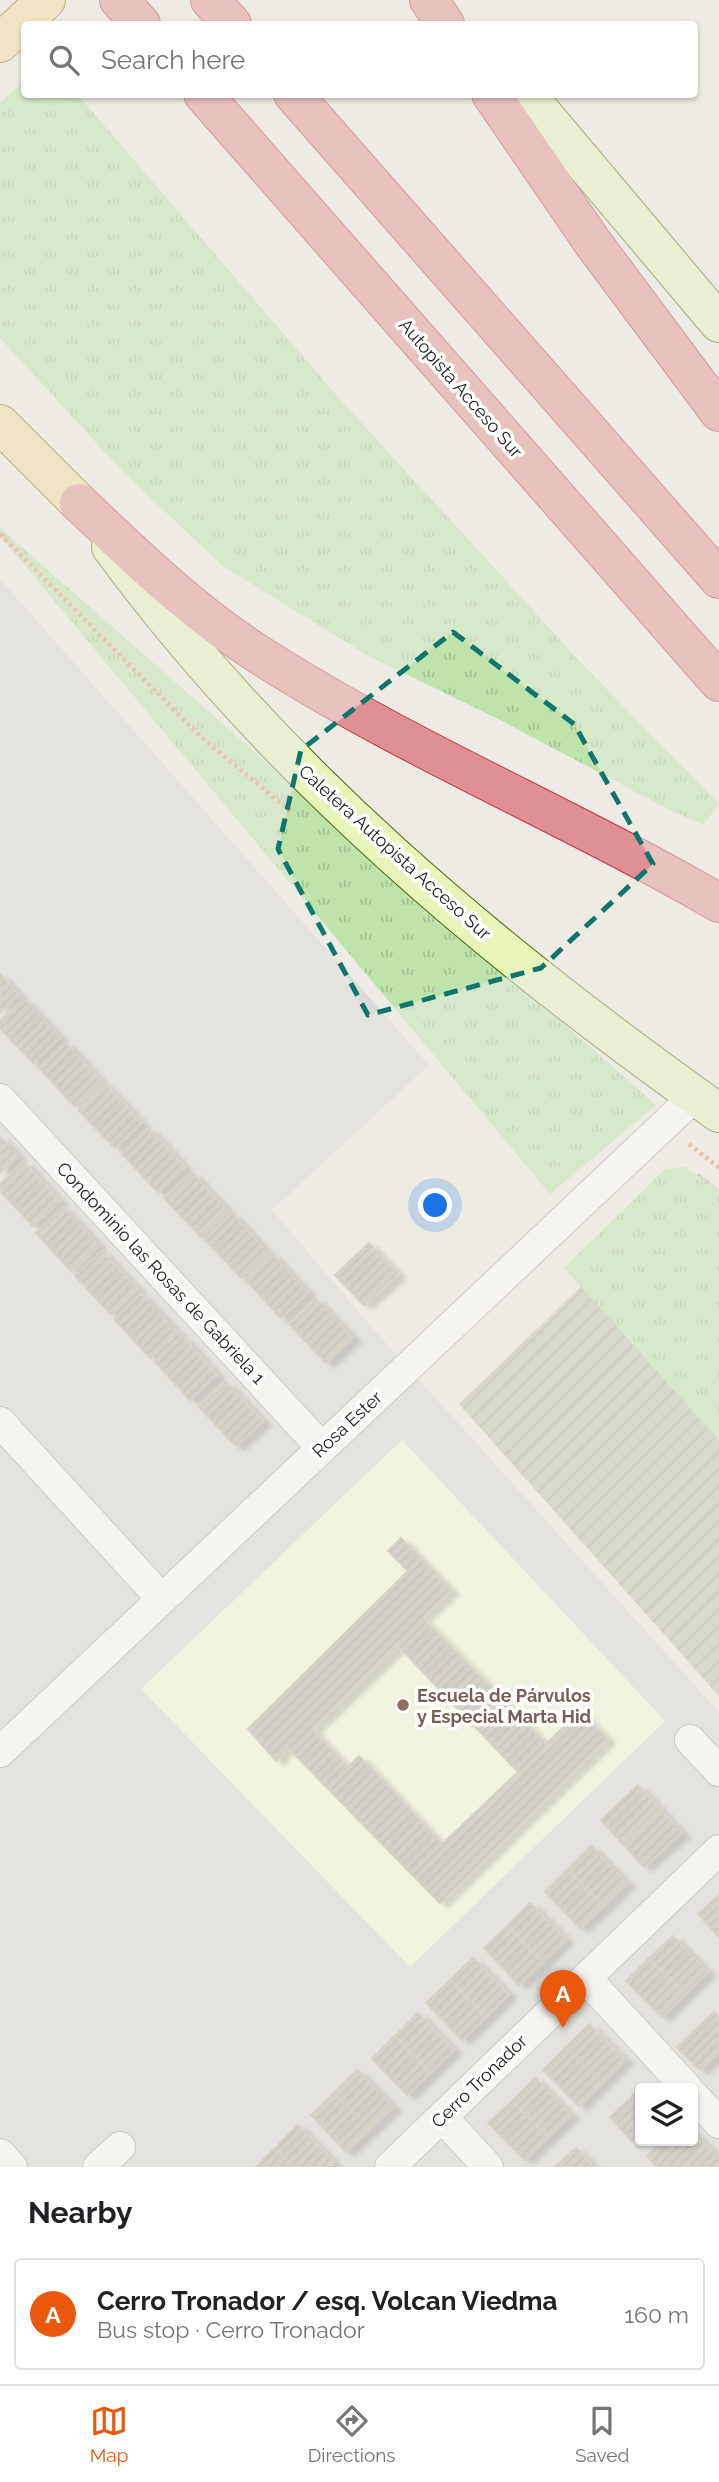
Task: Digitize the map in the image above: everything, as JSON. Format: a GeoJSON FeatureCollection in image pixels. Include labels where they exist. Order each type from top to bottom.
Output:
{"type":"FeatureCollection","features":[{"type":"Feature","properties":{"kind":"highway"},"geometry":{"type":"LineString","coordinates":[[118,0],[138,21]]}},
{"type":"Feature","properties":{"kind":"highway"},"geometry":{"type":"LineString","coordinates":[[210,0],[229,21]]}},
{"type":"Feature","properties":{"kind":"highway"},"geometry":{"type":"LineString","coordinates":[[429,0],[442,21]]}},
{"type":"Feature","properties":{"kind":"highway","name":"Autopista Acceso Sur"},"geometry":{"type":"LineString","coordinates":[[206,98],[719,682]]}},
{"type":"Feature","properties":{"kind":"highway"},"geometry":{"type":"LineString","coordinates":[[297,98],[719,579]]}},
{"type":"Feature","properties":{"kind":"highway"},"geometry":{"type":"LineString","coordinates":[[494,98],[593,243],[719,412]]}},
{"type":"Feature","properties":{"kind":"highway"},"geometry":{"type":"LineString","coordinates":[[79,503],[156,575],[211,621],[265,659],[397,733],[719,903]]}},
{"type":"Feature","properties":{"kind":"main road"},"geometry":{"type":"LineString","coordinates":[[445,0],[463,21]]}},
{"type":"Feature","properties":{"kind":"main road"},"geometry":{"type":"LineString","coordinates":[[529,98],[719,323]]}},
{"type":"Feature","properties":{"kind":"main road","name":"Caletera Autopista Acceso Sur"},"geometry":{"type":"LineString","coordinates":[[0,424],[79,503],[167,619],[226,688],[353,820],[494,942],[707,1105]]}},
{"type":"Feature","properties":{"kind":"street","name":"Condominio las Rosas de Gabriela 1"},"geometry":{"type":"LineString","coordinates":[[0,1100],[322,1448]]}},
{"type":"Feature","properties":{"kind":"street","name":"Rosa Ester"},"geometry":{"type":"LineString","coordinates":[[0,1752],[322,1448],[707,1105]]}},
{"type":"Feature","properties":{"kind":"street"},"geometry":{"type":"LineString","coordinates":[[0,1422],[162,1599]]}},
{"type":"Feature","properties":{"kind":"street"},"geometry":{"type":"LineString","coordinates":[[690,1740],[719,1772]]}},
{"type":"Feature","properties":{"kind":"street","name":"Cerro Tronador"},"geometry":{"type":"LineString","coordinates":[[390,2167],[719,1850]]}},
{"type":"Feature","properties":{"kind":"street"},"geometry":{"type":"LineString","coordinates":[[586,1978],[682,2083]]}},
{"type":"Feature","properties":{"kind":"street"},"geometry":{"type":"LineString","coordinates":[[698,2100],[719,2123]]}},
{"type":"Feature","properties":{"kind":"street"},"geometry":{"type":"LineString","coordinates":[[442,2117],[488,2167]]}},
{"type":"Feature","properties":{"kind":"street"},"geometry":{"type":"LineString","coordinates":[[98,2167],[120,2147]]}},
{"type":"Feature","properties":{"kind":"street"},"geometry":{"type":"LineString","coordinates":[[0,2154],[12,2167]]}},
{"type":"Feature","properties":{"kind":"highlighted area"},"geometry":{"type":"Polygon","coordinates":[[[453,632],[574,724],[653,864],[541,968],[368,1015],[278,849],[301,750],[453,632]]]}},
{"type":"Feature","properties":{"kind":"shaded area"},"geometry":{"type":"Polygon","coordinates":[[[0,579],[429,1065],[272,1210],[384,1341],[719,1712],[719,2167],[0,2167],[0,579]]]}},
{"type":"Feature","properties":{"kind":"shaded area"},"geometry":{"type":"Polygon","coordinates":[[[699,1173],[719,1190],[719,1696],[459,1404],[699,1173]]]}},
{"type":"Feature","properties":{"kind":"shaded area","name":"Escuela de Párvulos y Especial Marta Hid"},"geometry":{"type":"Polygon","coordinates":[[[402,1440],[665,1721],[410,1967],[141,1689],[402,1440]]]}},
{"type":"Feature","properties":{"kind":"green space"},"geometry":{"type":"Polygon","coordinates":[[[21,84],[21,98],[81,98],[337,396],[584,666],[719,804],[703,825],[367,655],[223,566],[125,474],[0,338],[0,103],[21,84]]]}},
{"type":"Feature","properties":{"kind":"green space"},"geometry":{"type":"Polygon","coordinates":[[[0,528],[656,1105],[550,1194],[0,536],[0,528]]]}},
{"type":"Feature","properties":{"kind":"green space"},"geometry":{"type":"Polygon","coordinates":[[[684,1167],[719,1190],[719,1440],[564,1268],[665,1169],[684,1167]]]}},
{"type":"Feature","properties":{"kind":"building"},"geometry":{"type":"Polygon","coordinates":[[[0,974],[19,995],[0,1013],[0,974]]]}},
{"type":"Feature","properties":{"kind":"building"},"geometry":{"type":"Polygon","coordinates":[[[24,999],[60,1038],[33,1063],[0,1028],[0,1021],[24,999]]]}},
{"type":"Feature","properties":{"kind":"building"},"geometry":{"type":"Polygon","coordinates":[[[66,1043],[102,1082],[75,1107],[39,1068],[66,1043]]]}},
{"type":"Feature","properties":{"kind":"building"},"geometry":{"type":"Polygon","coordinates":[[[105,1084],[142,1123],[115,1148],[78,1110],[105,1084]]]}},
{"type":"Feature","properties":{"kind":"building"},"geometry":{"type":"Polygon","coordinates":[[[149,1128],[185,1167],[158,1192],[122,1154],[149,1128]]]}},
{"type":"Feature","properties":{"kind":"building"},"geometry":{"type":"Polygon","coordinates":[[[0,1137],[18,1156],[0,1173],[0,1137]]]}},
{"type":"Feature","properties":{"kind":"building"},"geometry":{"type":"Polygon","coordinates":[[[24,1162],[60,1201],[33,1226],[0,1191],[0,1184],[24,1162]]]}},
{"type":"Feature","properties":{"kind":"building"},"geometry":{"type":"Polygon","coordinates":[[[192,1173],[228,1211],[201,1237],[164,1198],[192,1173]]]}},
{"type":"Feature","properties":{"kind":"building"},"geometry":{"type":"Polygon","coordinates":[[[63,1207],[99,1246],[72,1272],[36,1233],[63,1207]]]}},
{"type":"Feature","properties":{"kind":"building"},"geometry":{"type":"Polygon","coordinates":[[[232,1213],[268,1253],[241,1278],[205,1239],[232,1213]]]}},
{"type":"Feature","properties":{"kind":"building"},"geometry":{"type":"Polygon","coordinates":[[[369,1243],[398,1274],[364,1305],[335,1275],[369,1243]]]}},
{"type":"Feature","properties":{"kind":"building"},"geometry":{"type":"Polygon","coordinates":[[[102,1251],[138,1289],[111,1314],[75,1276],[102,1251]]]}},
{"type":"Feature","properties":{"kind":"building"},"geometry":{"type":"Polygon","coordinates":[[[272,1254],[308,1293],[281,1318],[245,1279],[272,1254]]]}},
{"type":"Feature","properties":{"kind":"building"},"geometry":{"type":"Polygon","coordinates":[[[141,1294],[178,1333],[150,1358],[114,1319],[141,1294]]]}},
{"type":"Feature","properties":{"kind":"building"},"geometry":{"type":"Polygon","coordinates":[[[316,1299],[353,1338],[326,1363],[290,1325],[316,1299]]]}},
{"type":"Feature","properties":{"kind":"building"},"geometry":{"type":"Polygon","coordinates":[[[182,1336],[217,1375],[190,1400],[154,1361],[182,1336]]]}},
{"type":"Feature","properties":{"kind":"building"},"geometry":{"type":"Polygon","coordinates":[[[226,1382],[263,1421],[236,1446],[199,1407],[226,1382]]]}},
{"type":"Feature","properties":{"kind":"building"},"geometry":{"type":"Polygon","coordinates":[[[401,1538],[451,1590],[422,1618],[546,1744],[580,1711],[607,1739],[440,1903],[287,1747],[276,1761],[248,1729],[408,1571],[388,1551],[401,1538]],[[398,1646],[312,1729],[348,1767],[359,1756],[442,1844],[518,1772],[398,1646]]]}},
{"type":"Feature","properties":{"kind":"building"},"geometry":{"type":"Polygon","coordinates":[[[638,1785],[660,1809],[623,1844],[601,1820],[638,1785]]]}},
{"type":"Feature","properties":{"kind":"building"},"geometry":{"type":"Polygon","coordinates":[[[660,1809],[682,1833],[644,1867],[623,1844],[660,1809]]]}},
{"type":"Feature","properties":{"kind":"building"},"geometry":{"type":"Polygon","coordinates":[[[591,1846],[627,1883],[604,1906],[568,1869],[591,1846]]]}},
{"type":"Feature","properties":{"kind":"building"},"geometry":{"type":"Polygon","coordinates":[[[568,1869],[604,1906],[580,1928],[545,1892],[568,1869]]]}},
{"type":"Feature","properties":{"kind":"building"},"geometry":{"type":"Polygon","coordinates":[[[719,1895],[719,1937],[698,1914],[719,1895]]]}},
{"type":"Feature","properties":{"kind":"building"},"geometry":{"type":"Polygon","coordinates":[[[530,1903],[566,1939],[543,1962],[507,1926],[530,1903]]]}},
{"type":"Feature","properties":{"kind":"building"},"geometry":{"type":"Polygon","coordinates":[[[507,1926],[543,1962],[519,1985],[484,1948],[507,1926]]]}},
{"type":"Feature","properties":{"kind":"building"},"geometry":{"type":"Polygon","coordinates":[[[673,1936],[708,1972],[685,1994],[649,1958],[673,1936]]]}},
{"type":"Feature","properties":{"kind":"building"},"geometry":{"type":"Polygon","coordinates":[[[473,1958],[509,1994],[486,2017],[450,1980],[473,1958]]]}},
{"type":"Feature","properties":{"kind":"building"},"geometry":{"type":"Polygon","coordinates":[[[649,1958],[685,1994],[662,2017],[626,1981],[649,1958]]]}},
{"type":"Feature","properties":{"kind":"building"},"geometry":{"type":"Polygon","coordinates":[[[450,1980],[486,2017],[462,2040],[426,2003],[450,1980]]]}},
{"type":"Feature","properties":{"kind":"building"},"geometry":{"type":"Polygon","coordinates":[[[714,2012],[719,2017],[719,2052],[700,2070],[677,2047],[714,2012]]]}},
{"type":"Feature","properties":{"kind":"building"},"geometry":{"type":"Polygon","coordinates":[[[418,2013],[454,2050],[430,2073],[395,2036],[418,2013]]]}},
{"type":"Feature","properties":{"kind":"building"},"geometry":{"type":"Polygon","coordinates":[[[589,2024],[625,2060],[602,2083],[566,2047],[589,2024]]]}},
{"type":"Feature","properties":{"kind":"building"},"geometry":{"type":"Polygon","coordinates":[[[395,2036],[430,2073],[407,2095],[372,2059],[395,2036]]]}},
{"type":"Feature","properties":{"kind":"building"},"geometry":{"type":"Polygon","coordinates":[[[566,2047],[602,2083],[579,2106],[543,2070],[566,2047]]]}},
{"type":"Feature","properties":{"kind":"building"},"geometry":{"type":"Polygon","coordinates":[[[357,2070],[393,2107],[370,2129],[334,2093],[357,2070]]]}},
{"type":"Feature","properties":{"kind":"building"},"geometry":{"type":"Polygon","coordinates":[[[535,2078],[571,2115],[548,2137],[512,2101],[535,2078]]]}},
{"type":"Feature","properties":{"kind":"building"},"geometry":{"type":"Polygon","coordinates":[[[334,2093],[370,2129],[346,2152],[311,2115],[334,2093]]]}},
{"type":"Feature","properties":{"kind":"building"},"geometry":{"type":"Polygon","coordinates":[[[635,2094],[635,2138],[632,2141],[610,2117],[635,2094]]]}},
{"type":"Feature","properties":{"kind":"building"},"geometry":{"type":"Polygon","coordinates":[[[512,2101],[548,2137],[525,2160],[488,2123],[512,2101]]]}},
{"type":"Feature","properties":{"kind":"building"},"geometry":{"type":"Polygon","coordinates":[[[298,2125],[334,2162],[329,2167],[294,2167],[275,2148],[298,2125]]]}},
{"type":"Feature","properties":{"kind":"building"},"geometry":{"type":"Polygon","coordinates":[[[698,2136],[706,2145],[683,2167],[657,2167],[647,2156],[658,2146],[698,2146],[698,2136]]]}},
{"type":"Feature","properties":{"kind":"building"},"geometry":{"type":"Polygon","coordinates":[[[706,2145],[719,2158],[719,2167],[683,2167],[706,2145]]]}},
{"type":"Feature","properties":{"kind":"building"},"geometry":{"type":"Polygon","coordinates":[[[275,2148],[294,2167],[256,2167],[275,2148]]]}},
{"type":"Feature","properties":{"kind":"building"},"geometry":{"type":"Polygon","coordinates":[[[576,2148],[594,2167],[555,2167],[576,2148]]]}},
{"type":"Feature","properties":{"kind":"place","name":"Escuela de Párvulos y Especial Marta Hid"},"geometry":{"type":"Point","coordinates":[403,1705]}},
{"type":"Feature","properties":{"kind":"place","name":"Cerro Tronador / esq. Volcan Viedma"},"geometry":{"type":"Point","coordinates":[563,2028]}}]}
